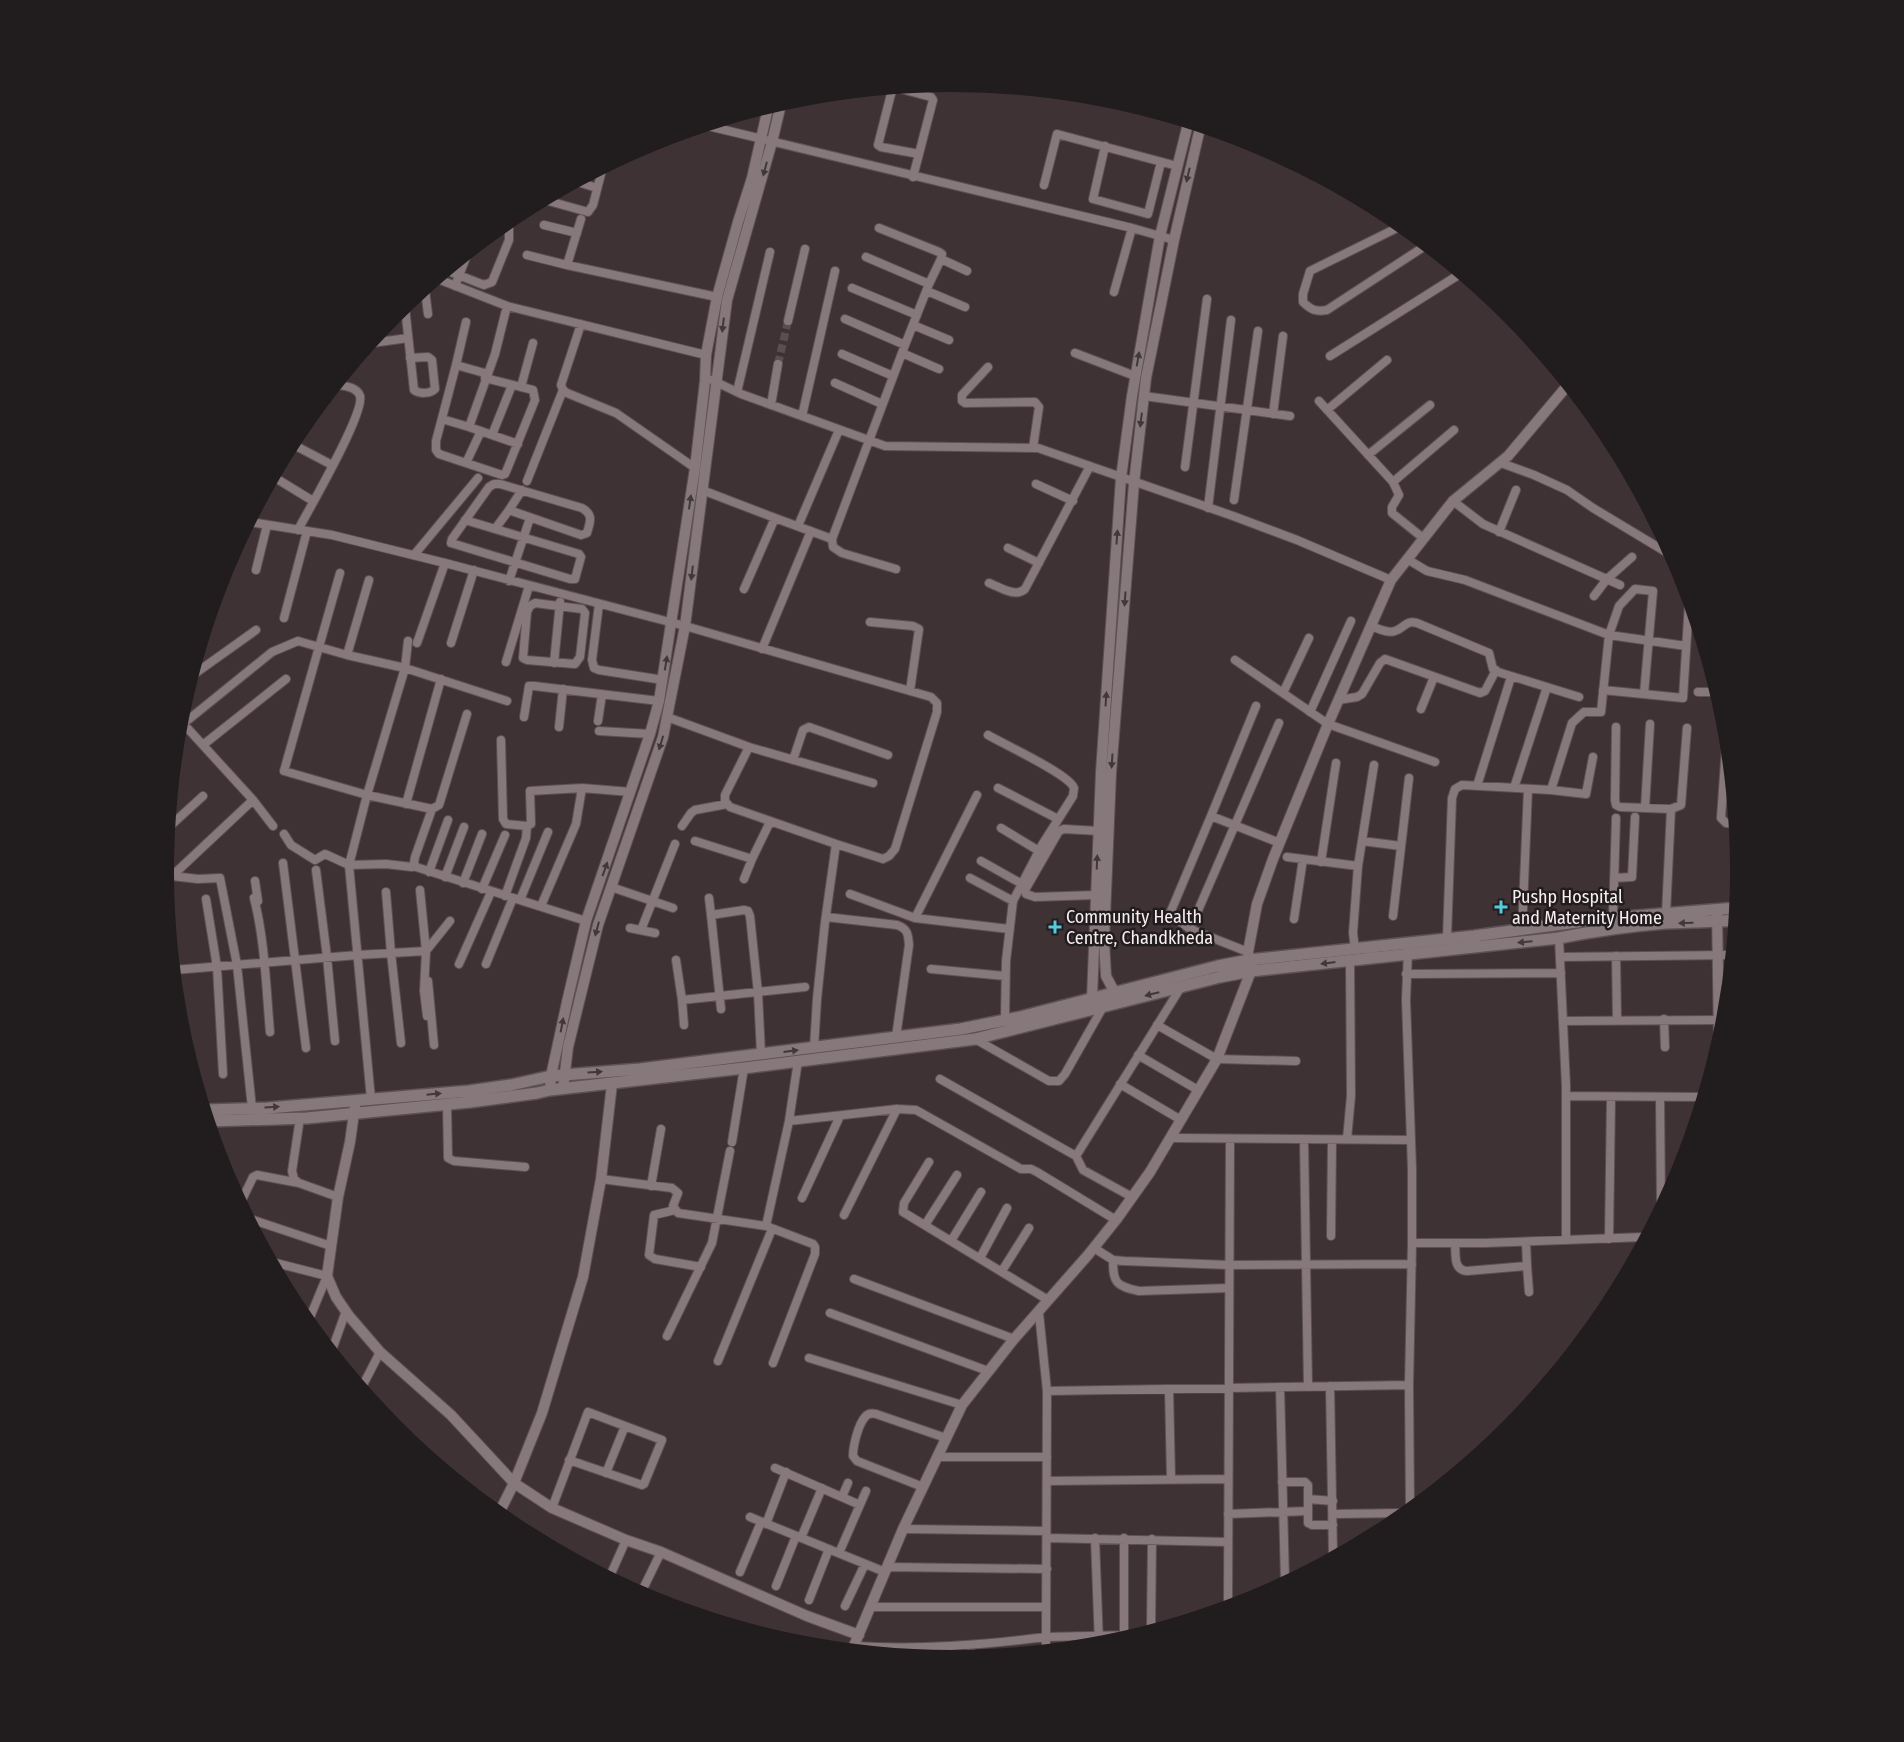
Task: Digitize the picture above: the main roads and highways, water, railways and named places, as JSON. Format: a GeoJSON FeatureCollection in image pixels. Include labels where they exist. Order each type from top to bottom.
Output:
{"type":"FeatureCollection","features":[{"type":"Feature","properties":{"kind":"main road"},"geometry":{"type":"LineString","coordinates":[[212,1110],[268,1108],[406,1097],[497,1087],[564,1074],[640,1069],[961,1029],[1005,1020],[1218,966],[1250,961],[1355,949],[1409,948],[1559,938],[1600,930],[1666,924],[1718,916],[1729,911]]}},
{"type":"Feature","properties":{"kind":"main road"},"geometry":{"type":"LineString","coordinates":[[215,1121],[300,1118],[447,1104],[563,1088],[612,1084],[975,1039],[1181,987],[1250,961],[1350,961],[1447,938],[1613,918],[1666,914],[1718,916],[1729,919]]}},
{"type":"Feature","properties":{"kind":"tunnel"},"geometry":{"type":"LineString","coordinates":[[778,364],[788,321]]}},
{"type":"Feature","properties":{"kind":"place","name":"Pushp Hospital and Maternity Home"},"geometry":{"type":"Point","coordinates":[1501,907]}},
{"type":"Feature","properties":{"kind":"place","name":"Community Health Centre, Chandkheda"},"geometry":{"type":"Point","coordinates":[1055,927]}}]}
